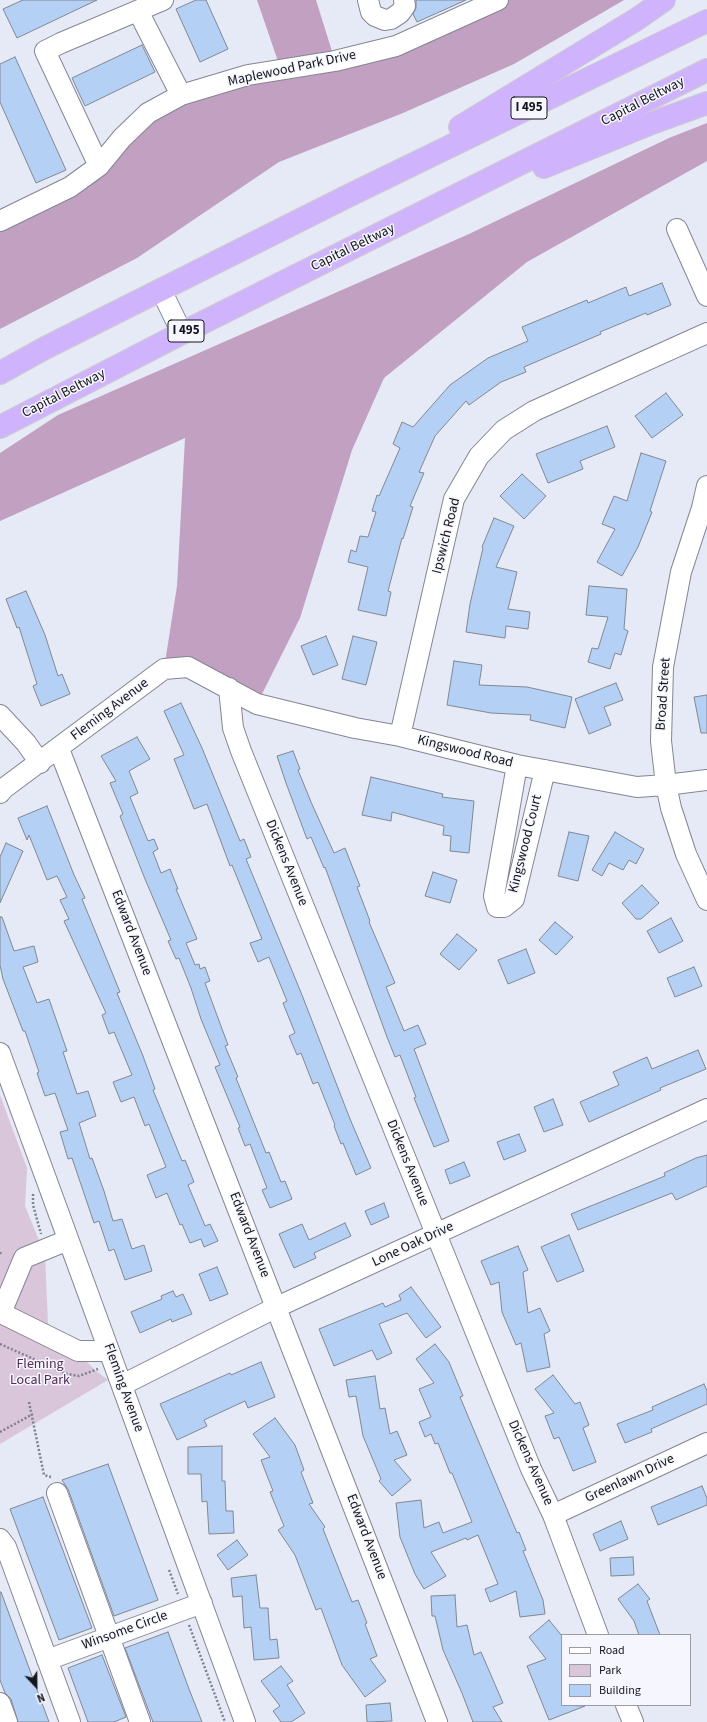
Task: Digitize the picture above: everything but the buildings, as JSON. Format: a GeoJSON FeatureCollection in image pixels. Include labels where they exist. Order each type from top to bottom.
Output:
{"type":"FeatureCollection","features":[{"type":"Feature","properties":{"kind":"highway"},"geometry":{"type":"LineString","coordinates":[[350,195],[637,19],[664,0]]}},
{"type":"Feature","properties":{"kind":"highway","name":"I 495"},"geometry":{"type":"LineString","coordinates":[[0,373],[45,348],[350,195],[707,21]]}},
{"type":"Feature","properties":{"kind":"highway","name":"Capital Beltway"},"geometry":{"type":"LineString","coordinates":[[0,427],[182,333],[707,70]]}},
{"type":"Feature","properties":{"kind":"highway"},"geometry":{"type":"LineString","coordinates":[[373,238],[614,138],[707,104]]}},
{"type":"Feature","properties":{"kind":"street"},"geometry":{"type":"LineString","coordinates":[[100,166],[45,51],[162,0]]}},
{"type":"Feature","properties":{"kind":"street"},"geometry":{"type":"LineString","coordinates":[[368,0],[371,12],[375,16],[385,20],[396,16],[405,3]]}},
{"type":"Feature","properties":{"kind":"street","name":"Maplewood Park Drive"},"geometry":{"type":"LineString","coordinates":[[0,221],[70,187],[100,166],[122,138],[148,113],[181,95],[248,75],[335,61],[396,46],[498,0]]}},
{"type":"Feature","properties":{"kind":"street"},"geometry":{"type":"LineString","coordinates":[[405,3],[419,36]]}},
{"type":"Feature","properties":{"kind":"street"},"geometry":{"type":"LineString","coordinates":[[138,11],[181,95]]}},
{"type":"Feature","properties":{"kind":"street"},"geometry":{"type":"LineString","coordinates":[[677,230],[707,296]]}},
{"type":"Feature","properties":{"kind":"street"},"geometry":{"type":"LineString","coordinates":[[161,290],[182,333]]}},
{"type":"Feature","properties":{"kind":"street","name":"Ipswich Road"},"geometry":{"type":"LineString","coordinates":[[400,736],[454,499],[479,456],[504,430],[534,411],[707,333]]}},
{"type":"Feature","properties":{"kind":"street","name":"Broad Street"},"geometry":{"type":"LineString","coordinates":[[707,486],[704,509],[681,572],[663,666],[661,741],[666,785],[671,808],[686,854],[707,900]]}},
{"type":"Feature","properties":{"kind":"street","name":"Fleming Avenue"},"geometry":{"type":"LineString","coordinates":[[0,793],[164,669],[188,667],[229,688]]}},
{"type":"Feature","properties":{"kind":"street","name":"Kingswood Road"},"geometry":{"type":"LineString","coordinates":[[229,688],[257,704],[354,728],[400,736],[517,765],[637,787],[707,780]]}},
{"type":"Feature","properties":{"kind":"street","name":"Dickens Avenue"},"geometry":{"type":"LineString","coordinates":[[229,688],[233,728],[241,751],[528,1462],[553,1515],[598,1634]]}},
{"type":"Feature","properties":{"kind":"street"},"geometry":{"type":"LineString","coordinates":[[0,715],[26,743],[40,763]]}},
{"type":"Feature","properties":{"kind":"street","name":"Edward Avenue"},"geometry":{"type":"LineString","coordinates":[[59,749],[437,1722]]}},
{"type":"Feature","properties":{"kind":"street","name":"Kingswood Court"},"geometry":{"type":"LineString","coordinates":[[517,765],[494,896],[497,907],[504,908],[514,899],[545,770]]}},
{"type":"Feature","properties":{"kind":"street","name":"Fleming Avenue"},"geometry":{"type":"LineString","coordinates":[[0,1053],[68,1240],[105,1360],[122,1385],[245,1722]]}},
{"type":"Feature","properties":{"kind":"street","name":"Lone Oak Drive"},"geometry":{"type":"LineString","coordinates":[[122,1385],[277,1307],[707,1109]]}},
{"type":"Feature","properties":{"kind":"street"},"geometry":{"type":"LineString","coordinates":[[68,1240],[24,1258],[1,1313],[78,1351],[105,1360]]}},
{"type":"Feature","properties":{"kind":"street","name":"Greenlawn Drive"},"geometry":{"type":"LineString","coordinates":[[553,1515],[707,1443]]}},
{"type":"Feature","properties":{"kind":"street"},"geometry":{"type":"LineString","coordinates":[[56,1493],[140,1722]]}},
{"type":"Feature","properties":{"kind":"street"},"geometry":{"type":"LineString","coordinates":[[0,1539],[6,1547],[70,1722]]}},
{"type":"Feature","properties":{"kind":"street","name":"Winsome Circle"},"geometry":{"type":"LineString","coordinates":[[47,1660],[202,1603]]}},
{"type":"Feature","properties":{"kind":"street"},"geometry":{"type":"LineString","coordinates":[[0,1703],[7,1722]]}},
{"type":"Feature","properties":{"kind":"street"},"geometry":{"type":"LineString","coordinates":[[626,1706],[633,1722]]}},
{"type":"Feature","properties":{"kind":"path"},"geometry":{"type":"LineString","coordinates":[[0,1344],[74,1376],[79,1376],[105,1360]]}},
{"type":"Feature","properties":{"kind":"path"},"geometry":{"type":"LineString","coordinates":[[29,1402],[33,1414],[44,1475],[56,1480],[60,1488],[56,1493]]}},
{"type":"Feature","properties":{"kind":"path"},"geometry":{"type":"LineString","coordinates":[[0,1432],[33,1414]]}},
{"type":"Feature","properties":{"kind":"green space","name":"Fleming Local Park"},"geometry":{"type":"Polygon","coordinates":[[[0,1095],[27,1168],[25,1206],[45,1255],[48,1324],[96,1371],[108,1380],[0,1444],[0,1095]]]}},
{"type":"Feature","properties":{"kind":"shaded area"},"geometry":{"type":"Polygon","coordinates":[[[257,0],[316,0],[335,61],[498,0],[624,0],[514,64],[403,113],[279,162],[137,258],[0,329],[0,221],[70,187],[148,113],[281,70],[257,0]]]}},
{"type":"Feature","properties":{"kind":"shaded area"},"geometry":{"type":"Polygon","coordinates":[[[707,123],[707,161],[527,262],[384,378],[352,450],[300,618],[257,704],[229,688],[164,669],[177,586],[185,438],[0,521],[0,453],[58,415],[469,234],[669,138],[707,123]]]}}]}
